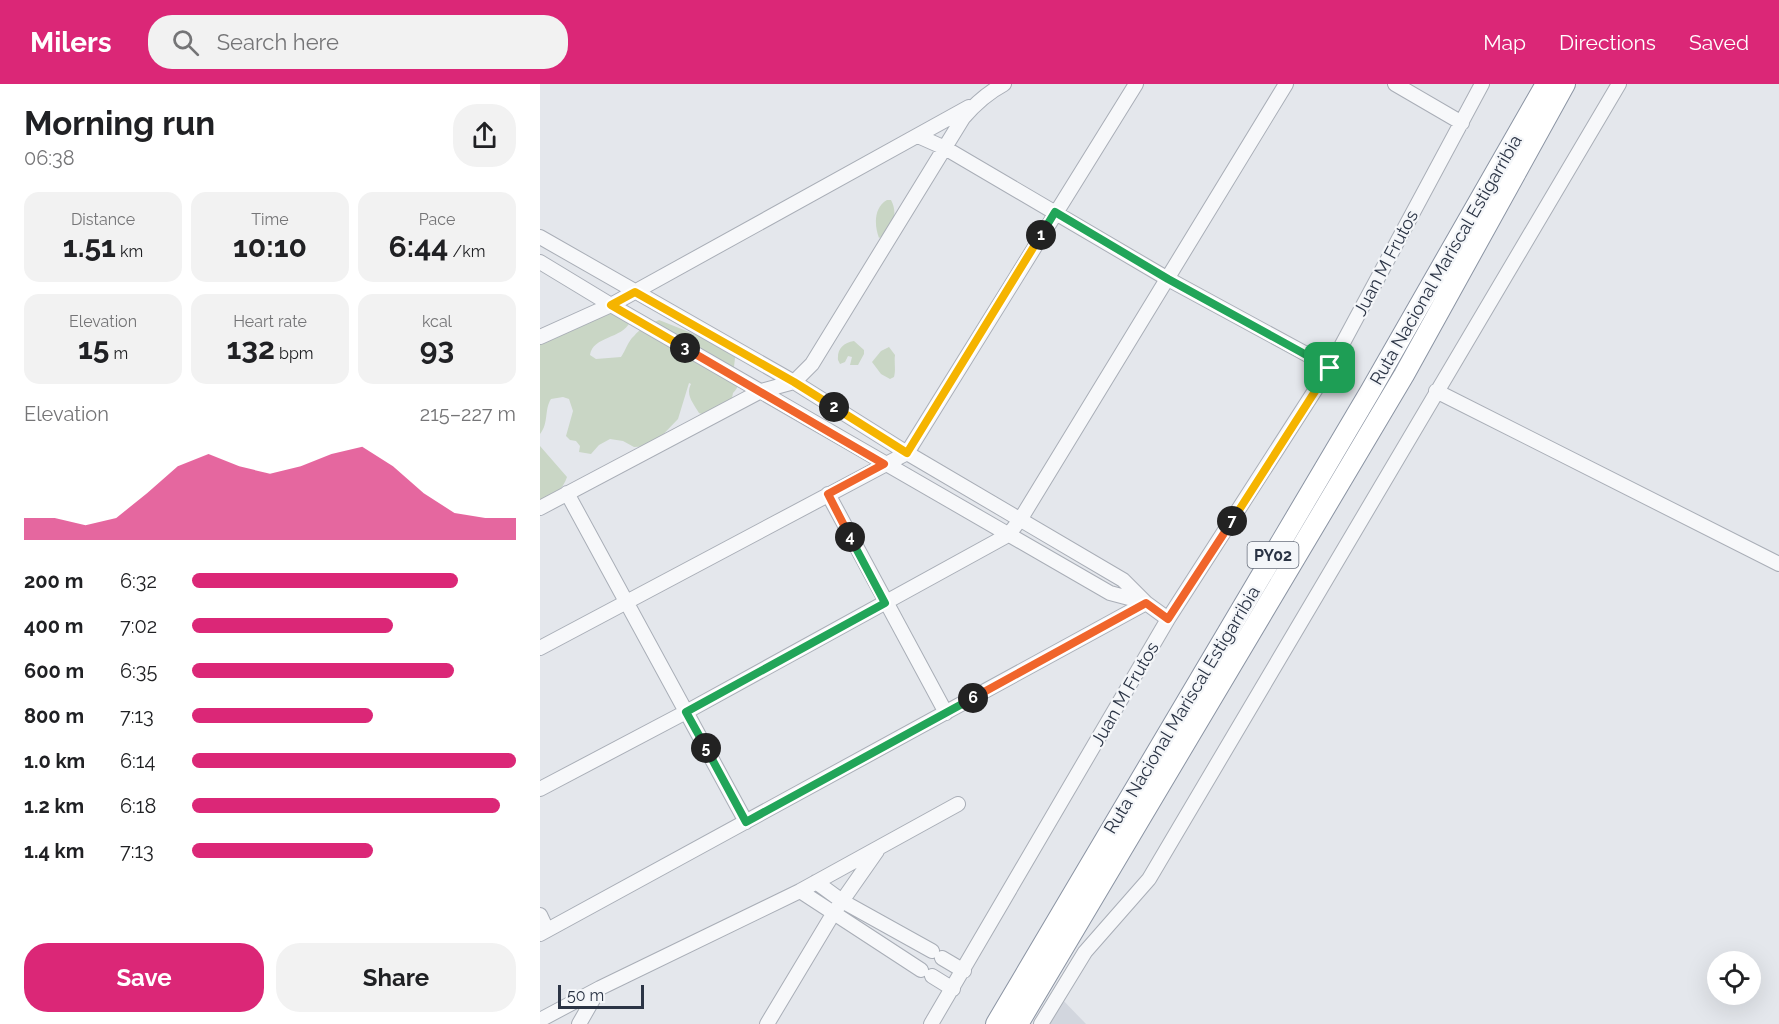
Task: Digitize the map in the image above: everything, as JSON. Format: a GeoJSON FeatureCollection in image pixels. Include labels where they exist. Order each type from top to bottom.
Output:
{"type":"FeatureCollection","features":[{"type":"Feature","properties":{"kind":"highway","name":"Ruta Nacional Mariscal Estigarribia"},"geometry":{"type":"LineString","coordinates":[[996,1024],[1371,390],[1546,84]]}},
{"type":"Feature","properties":{"kind":"highway","name":"Ruta Nacional Mariscal Estigarribia"},"geometry":{"type":"LineString","coordinates":[[1018,1024],[1404,375],[1565,84]]}},
{"type":"Feature","properties":{"kind":"street"},"geometry":{"type":"LineString","coordinates":[[540,508],[761,391],[794,382],[812,364],[963,118],[990,91],[1004,84]]}},
{"type":"Feature","properties":{"kind":"street"},"geometry":{"type":"LineString","coordinates":[[540,648],[907,453],[1136,84]]}},
{"type":"Feature","properties":{"kind":"street"},"geometry":{"type":"LineString","coordinates":[[540,789],[686,712],[1008,535],[1020,520],[1286,84]]}},
{"type":"Feature","properties":{"kind":"street"},"geometry":{"type":"LineString","coordinates":[[1395,84],[1462,123]]}},
{"type":"Feature","properties":{"kind":"street","name":"Juan M Frutos"},"geometry":{"type":"LineString","coordinates":[[931,1024],[1168,619],[1330,368],[1482,84]]}},
{"type":"Feature","properties":{"kind":"street"},"geometry":{"type":"LineString","coordinates":[[1041,1024],[1085,952],[1149,879],[1619,84]]}},
{"type":"Feature","properties":{"kind":"street"},"geometry":{"type":"LineString","coordinates":[[540,337],[611,305],[976,103]]}},
{"type":"Feature","properties":{"kind":"street"},"geometry":{"type":"LineString","coordinates":[[918,136],[945,148],[1168,279],[1330,368]]}},
{"type":"Feature","properties":{"kind":"street"},"geometry":{"type":"LineString","coordinates":[[540,237],[794,382],[907,453],[1123,580],[1146,603],[1168,619]]}},
{"type":"Feature","properties":{"kind":"street"},"geometry":{"type":"LineString","coordinates":[[540,262],[884,464],[1110,593],[1146,603]]}},
{"type":"Feature","properties":{"kind":"street"},"geometry":{"type":"LineString","coordinates":[[1436,391],[1779,564]]}},
{"type":"Feature","properties":{"kind":"street"},"geometry":{"type":"LineString","coordinates":[[567,494],[746,822]]}},
{"type":"Feature","properties":{"kind":"street"},"geometry":{"type":"LineString","coordinates":[[828,494],[946,713]]}},
{"type":"Feature","properties":{"kind":"street"},"geometry":{"type":"LineString","coordinates":[[540,915],[544,932],[1146,603]]}},
{"type":"Feature","properties":{"kind":"street"},"geometry":{"type":"LineString","coordinates":[[540,1020],[600,988],[800,891],[958,804]]}},
{"type":"Feature","properties":{"kind":"street"},"geometry":{"type":"LineString","coordinates":[[767,1024],[833,914],[878,849]]}},
{"type":"Feature","properties":{"kind":"street"},"geometry":{"type":"LineString","coordinates":[[816,882],[842,901],[964,971]]}},
{"type":"Feature","properties":{"kind":"street"},"geometry":{"type":"LineString","coordinates":[[800,891],[953,989]]}},
{"type":"Feature","properties":{"kind":"street"},"geometry":{"type":"LineString","coordinates":[[579,1024],[600,988]]}},
{"type":"Feature","properties":{"kind":"shaded area"},"geometry":{"type":"Polygon","coordinates":[[[1057,994],[1086,1024],[1038,1024],[1057,994]]]}},
{"type":"Feature","properties":{"kind":"green space"},"geometry":{"type":"Polygon","coordinates":[[[887,200],[891,200],[893,206],[893,222],[879,238],[876,228],[877,212],[887,200]]]}},
{"type":"Feature","properties":{"kind":"green space"},"geometry":{"type":"Polygon","coordinates":[[[607,301],[630,322],[621,332],[596,344],[590,355],[596,359],[621,357],[636,333],[659,320],[716,341],[720,348],[735,357],[734,368],[738,384],[731,403],[707,416],[699,413],[690,396],[691,384],[689,383],[678,419],[652,446],[634,447],[623,441],[610,439],[599,445],[591,454],[579,452],[580,446],[576,441],[566,436],[573,411],[569,399],[563,397],[551,399],[545,425],[540,434],[540,340],[607,301]]]}},
{"type":"Feature","properties":{"kind":"green space"},"geometry":{"type":"Polygon","coordinates":[[[854,341],[864,350],[858,365],[850,365],[852,357],[848,356],[845,362],[840,364],[838,356],[840,350],[847,343],[854,341]]]}},
{"type":"Feature","properties":{"kind":"green space"},"geometry":{"type":"Polygon","coordinates":[[[889,347],[895,355],[895,374],[890,379],[881,374],[872,362],[881,351],[889,347]]]}},
{"type":"Feature","properties":{"kind":"green space"},"geometry":{"type":"Polygon","coordinates":[[[540,446],[567,477],[563,486],[540,501],[540,446]]]}},
{"type":"Feature","properties":{"kind":"route"},"geometry":{"type":"LineString","coordinates":[[1055,212],[1168,279],[1330,368],[1168,619],[1146,603],[746,822],[686,712],[885,603],[828,494],[884,464],[611,305],[635,292],[794,382],[907,453],[1055,212]]}}]}
